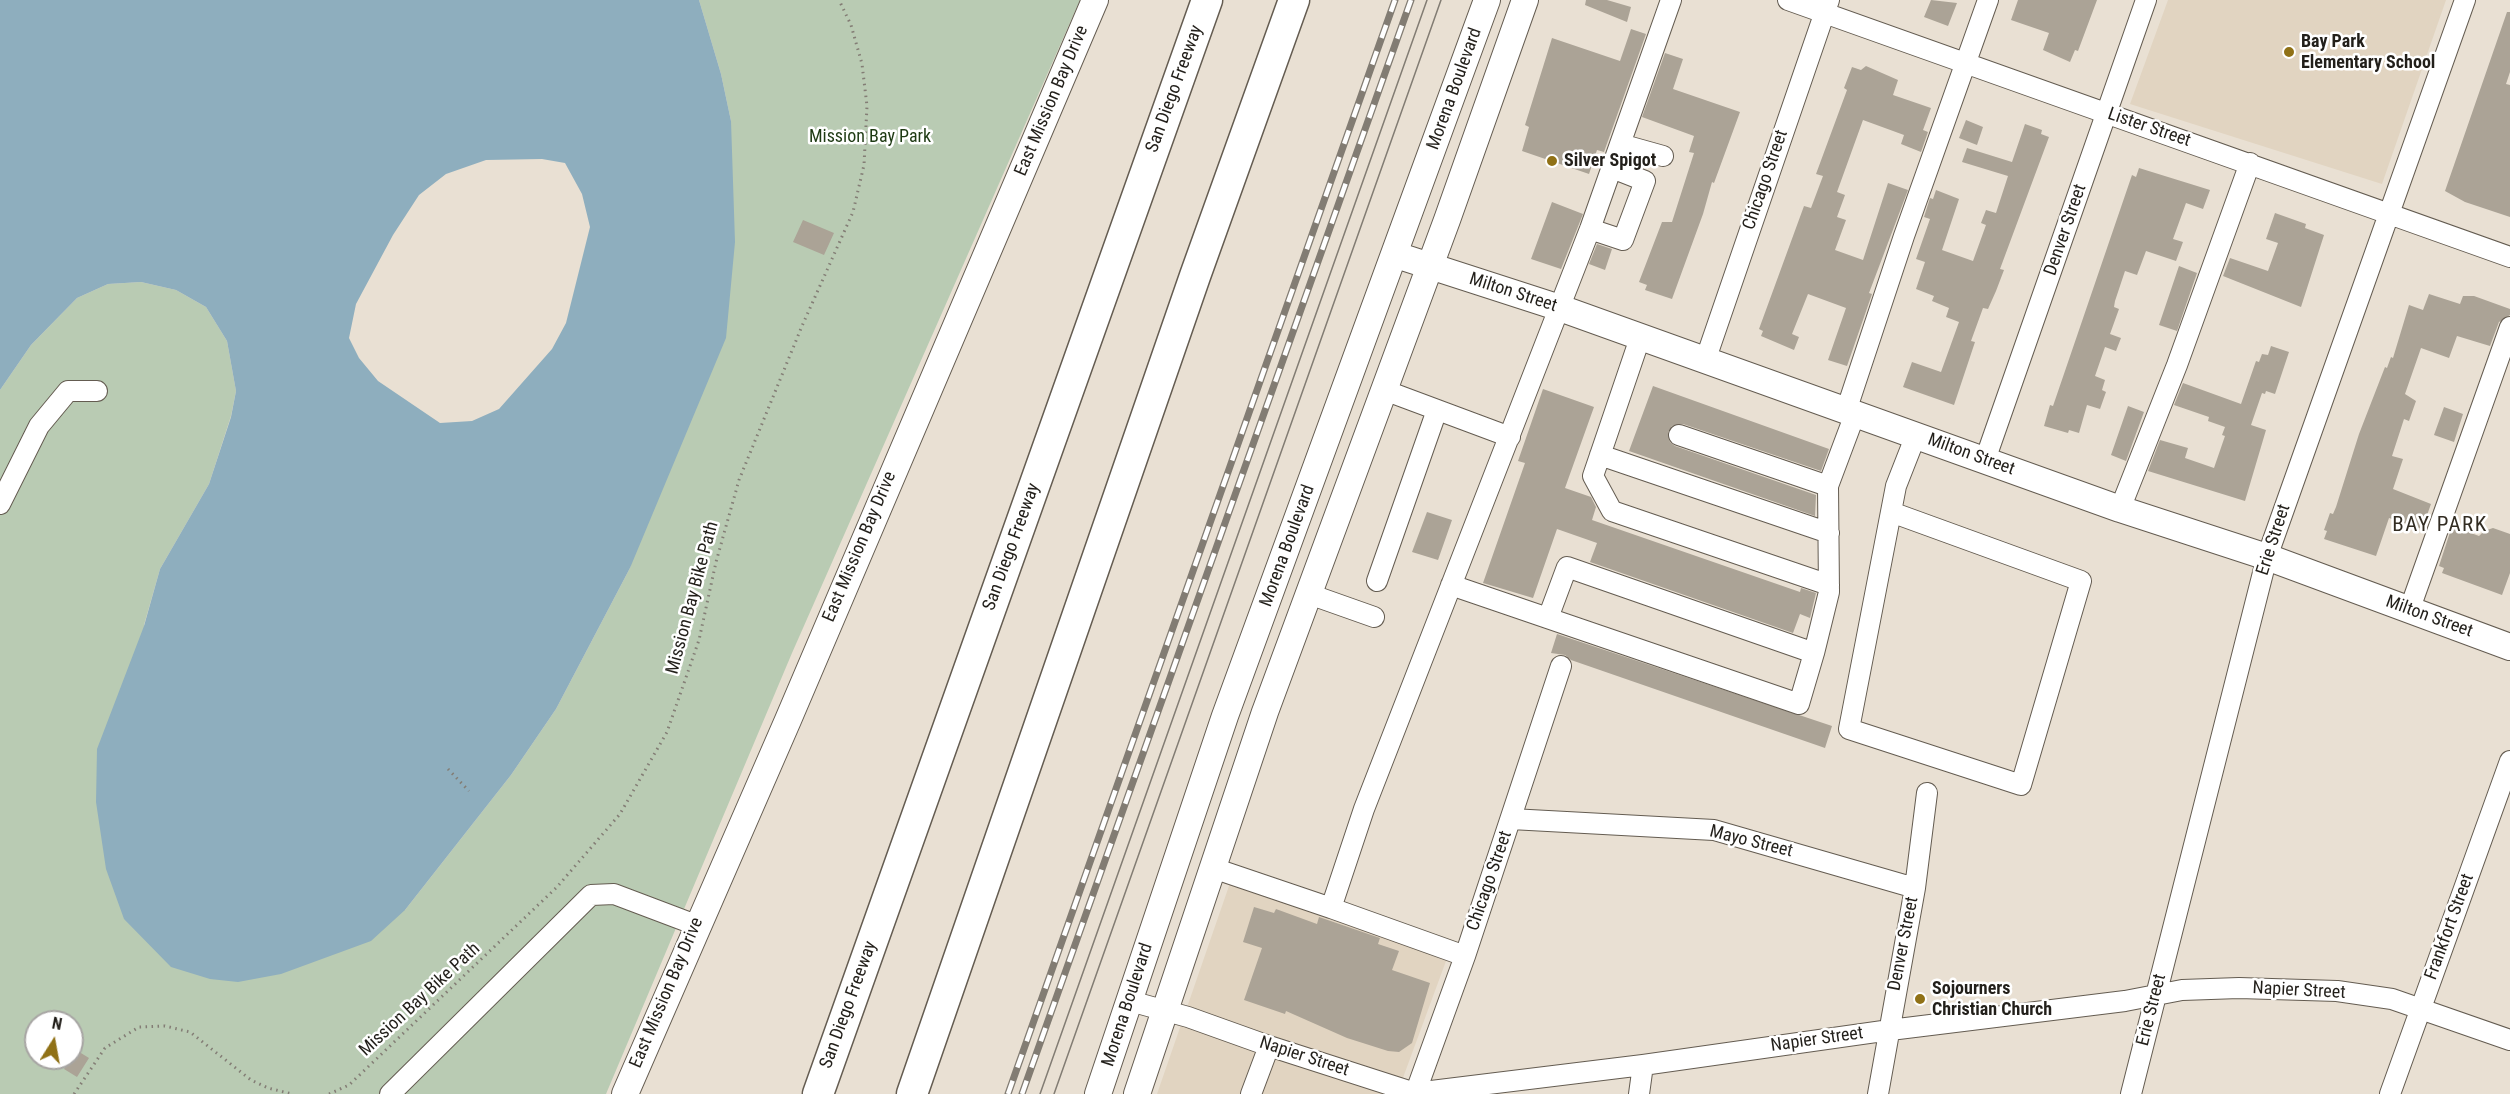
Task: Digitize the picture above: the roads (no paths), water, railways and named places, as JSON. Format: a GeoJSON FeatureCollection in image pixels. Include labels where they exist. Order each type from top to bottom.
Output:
{"type":"FeatureCollection","features":[{"type":"Feature","properties":{"kind":"highway","name":"San Diego Freeway"},"geometry":{"type":"LineString","coordinates":[[818,1094],[1207,0]]}},
{"type":"Feature","properties":{"kind":"highway"},"geometry":{"type":"LineString","coordinates":[[912,1094],[1195,276],[1294,0]]}},
{"type":"Feature","properties":{"kind":"main road","name":"East Mission Bay Drive"},"geometry":{"type":"LineString","coordinates":[[625,1094],[696,925],[788,720],[1095,0]]}},
{"type":"Feature","properties":{"kind":"main road","name":"Morena Boulevard"},"geometry":{"type":"LineString","coordinates":[[1098,1094],[1225,716],[1396,255],[1487,0]]}},
{"type":"Feature","properties":{"kind":"main road","name":"Morena Boulevard"},"geometry":{"type":"LineString","coordinates":[[1137,1094],[1265,712],[1430,267],[1525,0]]}},
{"type":"Feature","properties":{"kind":"main road","name":"Milton Street"},"geometry":{"type":"LineString","coordinates":[[1396,255],[1560,308],[2120,509],[2267,557],[2510,647]]}},
{"type":"Feature","properties":{"kind":"street"},"geometry":{"type":"LineString","coordinates":[[1331,908],[1364,809],[1590,229],[1671,0]]}},
{"type":"Feature","properties":{"kind":"street","name":"Lister Street"},"geometry":{"type":"LineString","coordinates":[[1788,0],[1827,6],[1965,64],[2250,163],[2510,257]]}},
{"type":"Feature","properties":{"kind":"street"},"geometry":{"type":"LineString","coordinates":[[1451,585],[1799,704],[1814,653],[1829,585],[1828,486],[1965,64],[1988,0]]}},
{"type":"Feature","properties":{"kind":"street","name":"Denver Street"},"geometry":{"type":"LineString","coordinates":[[1985,460],[2146,0]]}},
{"type":"Feature","properties":{"kind":"street","name":"Erie Street"},"geometry":{"type":"LineString","coordinates":[[2131,1094],[2267,557],[2465,0]]}},
{"type":"Feature","properties":{"kind":"street","name":"Chicago Street"},"geometry":{"type":"LineString","coordinates":[[1705,361],[1827,6]]}},
{"type":"Feature","properties":{"kind":"street"},"geometry":{"type":"LineString","coordinates":[[1620,144],[1663,156]]}},
{"type":"Feature","properties":{"kind":"street"},"geometry":{"type":"LineString","coordinates":[[2120,509],[2177,365],[2250,163]]}},
{"type":"Feature","properties":{"kind":"street"},"geometry":{"type":"LineString","coordinates":[[1590,229],[1623,240],[1645,181],[1612,168]]}},
{"type":"Feature","properties":{"kind":"street"},"geometry":{"type":"LineString","coordinates":[[2409,610],[2510,327]]}},
{"type":"Feature","properties":{"kind":"street"},"geometry":{"type":"LineString","coordinates":[[1640,338],[1593,476],[1612,511],[1829,585]]}},
{"type":"Feature","properties":{"kind":"street"},"geometry":{"type":"LineString","coordinates":[[1384,390],[1510,436]]}},
{"type":"Feature","properties":{"kind":"street"},"geometry":{"type":"LineString","coordinates":[[0,504],[39,426],[68,391],[97,391]]}},
{"type":"Feature","properties":{"kind":"street"},"geometry":{"type":"LineString","coordinates":[[1377,581],[1437,410]]}},
{"type":"Feature","properties":{"kind":"street"},"geometry":{"type":"LineString","coordinates":[[1679,435],[1828,486]]}},
{"type":"Feature","properties":{"kind":"street"},"geometry":{"type":"LineString","coordinates":[[1891,512],[2081,581],[2021,785],[1849,729],[1896,486],[1916,435]]}},
{"type":"Feature","properties":{"kind":"street"},"geometry":{"type":"LineString","coordinates":[[1600,455],[1829,533]]}},
{"type":"Feature","properties":{"kind":"street"},"geometry":{"type":"LineString","coordinates":[[1548,618],[1567,567],[1814,653]]}},
{"type":"Feature","properties":{"kind":"street"},"geometry":{"type":"LineString","coordinates":[[1309,594],[1374,617]]}},
{"type":"Feature","properties":{"kind":"street","name":"Chicago Street"},"geometry":{"type":"LineString","coordinates":[[1415,1093],[1465,956],[1561,666]]}},
{"type":"Feature","properties":{"kind":"street","name":"Frankfort Street"},"geometry":{"type":"LineString","coordinates":[[2390,1094],[2510,761]]}},
{"type":"Feature","properties":{"kind":"street","name":"Denver Street"},"geometry":{"type":"LineString","coordinates":[[1878,1094],[1915,888],[1927,793]]}},
{"type":"Feature","properties":{"kind":"street","name":"Mayo Street"},"geometry":{"type":"LineString","coordinates":[[1511,819],[1714,830],[1915,888]]}},
{"type":"Feature","properties":{"kind":"street"},"geometry":{"type":"LineString","coordinates":[[1213,868],[1465,956]]}},
{"type":"Feature","properties":{"kind":"street"},"geometry":{"type":"LineString","coordinates":[[390,1094],[591,896],[614,894],[696,925]]}},
{"type":"Feature","properties":{"kind":"street","name":"Napier Street"},"geometry":{"type":"LineString","coordinates":[[1130,1001],[1188,1017],[1415,1093],[1643,1065],[2182,990],[2239,988],[2337,991],[2392,999],[2510,1040]]}},
{"type":"Feature","properties":{"kind":"street"},"geometry":{"type":"LineString","coordinates":[[1251,1094],[1269,1046]]}},
{"type":"Feature","properties":{"kind":"street"},"geometry":{"type":"LineString","coordinates":[[1640,1094],[1643,1065]]}},
{"type":"Feature","properties":{"kind":"water"},"geometry":{"type":"Polygon","coordinates":[[[0,0],[699,0],[721,74],[731,121],[735,242],[726,338],[630,568],[556,709],[511,775],[405,910],[371,941],[281,974],[238,982],[210,979],[171,967],[124,919],[106,869],[96,802],[97,749],[144,626],[160,569],[209,484],[231,417],[236,391],[227,341],[206,307],[176,290],[141,282],[108,284],[77,298],[31,345],[0,390],[0,0]],[[542,159],[486,160],[446,174],[419,195],[393,235],[356,304],[349,338],[359,358],[378,381],[440,423],[472,421],[499,409],[552,349],[566,323],[590,227],[582,194],[565,163],[542,159]]]}},
{"type":"Feature","properties":{"kind":"tram line"},"geometry":{"type":"LineString","coordinates":[[1040,1094],[1427,0]]}},
{"type":"Feature","properties":{"kind":"tram line"},"geometry":{"type":"LineString","coordinates":[[1054,1094],[1441,0]]}},
{"type":"Feature","properties":{"kind":"railway"},"geometry":{"type":"LineString","coordinates":[[1008,1094],[1395,0]]}},
{"type":"Feature","properties":{"kind":"railway"},"geometry":{"type":"LineString","coordinates":[[1022,1094],[1411,0]]}},
{"type":"Feature","properties":{"kind":"place","name":"Bay Park Elementary School"},"geometry":{"type":"Point","coordinates":[2289,52]}},
{"type":"Feature","properties":{"kind":"place","name":"Silver Spigot"},"geometry":{"type":"Point","coordinates":[1552,161]}},
{"type":"Feature","properties":{"kind":"place","name":"Sojourners Christian Church"},"geometry":{"type":"Point","coordinates":[1920,999]}},
{"type":"Feature","properties":{"kind":"district","name":"BAY PARK"},"geometry":{"type":"Point","coordinates":[2440,526]}},
{"type":"Feature","properties":{"kind":"park label","name":"Mission Bay Park"},"geometry":{"type":"Point","coordinates":[870,137]}}]}
